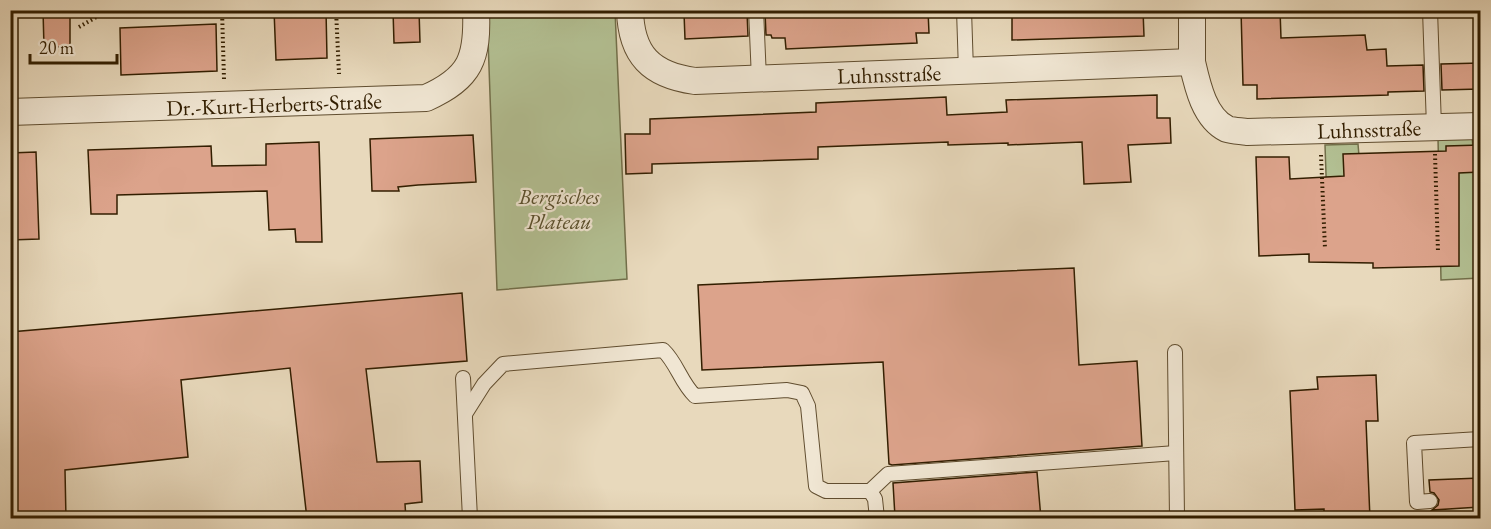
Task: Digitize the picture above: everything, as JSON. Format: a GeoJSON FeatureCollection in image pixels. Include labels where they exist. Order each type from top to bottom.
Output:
{"type":"FeatureCollection","features":[{"type":"Feature","properties":{"kind":"street","name":"Dr.-Kurt-Herberts-Straße"},"geometry":{"type":"LineString","coordinates":[[10,112],[225,107],[426,98],[451,87],[468,68],[477,41],[476,10]]}},
{"type":"Feature","properties":{"kind":"street","name":"Luhnsstraße"},"geometry":{"type":"LineString","coordinates":[[630,10],[636,47],[652,65],[670,78],[694,81],[1192,62]]}},
{"type":"Feature","properties":{"kind":"street","name":"Luhnsstraße"},"geometry":{"type":"LineString","coordinates":[[1192,10],[1192,62],[1198,92],[1214,116],[1227,128],[1247,132],[1480,126]]}},
{"type":"Feature","properties":{"kind":"lane"},"geometry":{"type":"LineString","coordinates":[[756,10],[759,79]]}},
{"type":"Feature","properties":{"kind":"lane"},"geometry":{"type":"LineString","coordinates":[[964,10],[966,71]]}},
{"type":"Feature","properties":{"kind":"lane"},"geometry":{"type":"LineString","coordinates":[[1430,10],[1434,127]]}},
{"type":"Feature","properties":{"kind":"lane"},"geometry":{"type":"LineString","coordinates":[[465,414],[484,384],[503,364],[663,350],[670,356],[688,390],[695,396],[787,390],[802,393],[808,406],[816,486],[826,490],[870,491],[888,474],[1176,453]]}},
{"type":"Feature","properties":{"kind":"lane"},"geometry":{"type":"LineString","coordinates":[[1175,352],[1177,519]]}},
{"type":"Feature","properties":{"kind":"lane"},"geometry":{"type":"LineString","coordinates":[[463,378],[470,519]]}},
{"type":"Feature","properties":{"kind":"lane"},"geometry":{"type":"LineString","coordinates":[[1423,501],[1414,443],[1480,439]]}},
{"type":"Feature","properties":{"kind":"lane"},"geometry":{"type":"LineString","coordinates":[[870,491],[875,499],[877,519]]}},
{"type":"Feature","properties":{"kind":"path"},"geometry":{"type":"LineString","coordinates":[[79,27],[100,15],[100,10]]}},
{"type":"Feature","properties":{"kind":"path"},"geometry":{"type":"LineString","coordinates":[[222,10],[225,107]]}},
{"type":"Feature","properties":{"kind":"path"},"geometry":{"type":"LineString","coordinates":[[336,10],[340,102]]}},
{"type":"Feature","properties":{"kind":"path"},"geometry":{"type":"LineString","coordinates":[[1434,127],[1438,252]]}},
{"type":"Feature","properties":{"kind":"path"},"geometry":{"type":"LineString","coordinates":[[1320,130],[1325,249]]}},
{"type":"Feature","properties":{"kind":"green space","name":"Bergisches Plateau"},"geometry":{"type":"Polygon","coordinates":[[[487,11],[615,11],[627,279],[497,290],[487,11]]]}},
{"type":"Feature","properties":{"kind":"green space"},"geometry":{"type":"Polygon","coordinates":[[[1472,136],[1475,172],[1480,172],[1480,278],[1441,280],[1438,138],[1472,136]]]}},
{"type":"Feature","properties":{"kind":"green space"},"geometry":{"type":"Polygon","coordinates":[[[1358,144],[1361,180],[1327,203],[1325,145],[1358,144]]]}},
{"type":"Feature","properties":{"kind":"building"},"geometry":{"type":"Polygon","coordinates":[[[43,10],[70,10],[70,47],[44,47],[43,10]]]}},
{"type":"Feature","properties":{"kind":"building"},"geometry":{"type":"Polygon","coordinates":[[[274,10],[326,10],[327,58],[276,60],[274,10]]]}},
{"type":"Feature","properties":{"kind":"building"},"geometry":{"type":"Polygon","coordinates":[[[393,10],[419,10],[420,42],[394,43],[393,10]]]}},
{"type":"Feature","properties":{"kind":"building"},"geometry":{"type":"Polygon","coordinates":[[[928,10],[929,33],[916,33],[917,43],[786,49],[785,38],[772,38],[771,35],[766,35],[765,12],[928,10]]]}},
{"type":"Feature","properties":{"kind":"building"},"geometry":{"type":"Polygon","coordinates":[[[1012,10],[1143,10],[1144,36],[1012,40],[1012,10]]]}},
{"type":"Feature","properties":{"kind":"building"},"geometry":{"type":"Polygon","coordinates":[[[1241,10],[1280,10],[1281,38],[1365,35],[1367,50],[1386,49],[1387,66],[1423,65],[1424,91],[1388,92],[1388,95],[1257,99],[1257,85],[1243,85],[1241,10]]]}},
{"type":"Feature","properties":{"kind":"building"},"geometry":{"type":"Polygon","coordinates":[[[747,12],[748,36],[685,39],[684,13],[747,12]]]}},
{"type":"Feature","properties":{"kind":"building"},"geometry":{"type":"Polygon","coordinates":[[[216,24],[217,71],[121,75],[120,28],[216,24]]]}},
{"type":"Feature","properties":{"kind":"building"},"geometry":{"type":"Polygon","coordinates":[[[1480,63],[1480,89],[1442,90],[1441,64],[1480,63]]]}},
{"type":"Feature","properties":{"kind":"building"},"geometry":{"type":"Polygon","coordinates":[[[1157,95],[1157,118],[1170,118],[1171,143],[1128,145],[1131,182],[1084,184],[1082,142],[948,145],[948,142],[818,147],[818,159],[652,164],[652,173],[626,174],[625,134],[650,134],[650,119],[816,112],[816,103],[946,97],[947,115],[1007,112],[1006,100],[1157,95]]]}},
{"type":"Feature","properties":{"kind":"building"},"geometry":{"type":"Polygon","coordinates":[[[473,135],[476,182],[398,187],[399,191],[372,191],[370,139],[473,135]]]}},
{"type":"Feature","properties":{"kind":"building"},"geometry":{"type":"Polygon","coordinates":[[[319,142],[322,242],[296,242],[295,229],[269,230],[267,191],[117,195],[117,214],[91,214],[88,150],[211,146],[212,166],[266,165],[266,144],[319,142]]]}},
{"type":"Feature","properties":{"kind":"building"},"geometry":{"type":"Polygon","coordinates":[[[1480,145],[1480,172],[1459,173],[1459,266],[1373,268],[1373,263],[1309,262],[1309,254],[1259,256],[1256,157],[1289,157],[1290,179],[1344,176],[1343,154],[1446,151],[1446,146],[1480,145]]]}},
{"type":"Feature","properties":{"kind":"building"},"geometry":{"type":"Polygon","coordinates":[[[36,152],[39,239],[10,240],[10,153],[36,152]]]}},
{"type":"Feature","properties":{"kind":"building"},"geometry":{"type":"Polygon","coordinates":[[[1074,268],[1079,365],[1137,361],[1142,446],[892,465],[889,464],[883,362],[702,370],[698,285],[1074,268]]]}},
{"type":"Feature","properties":{"kind":"building"},"geometry":{"type":"Polygon","coordinates":[[[462,293],[467,361],[366,369],[377,462],[420,461],[422,502],[405,504],[406,519],[307,519],[290,368],[181,380],[188,457],[65,470],[66,519],[10,519],[10,332],[462,293]]]}},
{"type":"Feature","properties":{"kind":"building"},"geometry":{"type":"Polygon","coordinates":[[[1376,375],[1378,421],[1366,421],[1370,519],[1324,519],[1324,509],[1295,510],[1290,391],[1318,389],[1317,377],[1376,375]]]}},
{"type":"Feature","properties":{"kind":"building"},"geometry":{"type":"Polygon","coordinates":[[[1037,472],[1041,519],[895,517],[893,483],[1037,472]]]}},
{"type":"Feature","properties":{"kind":"building"},"geometry":{"type":"Polygon","coordinates":[[[1480,478],[1480,507],[1432,510],[1438,505],[1439,500],[1434,493],[1430,492],[1429,480],[1480,478]]]}}]}
